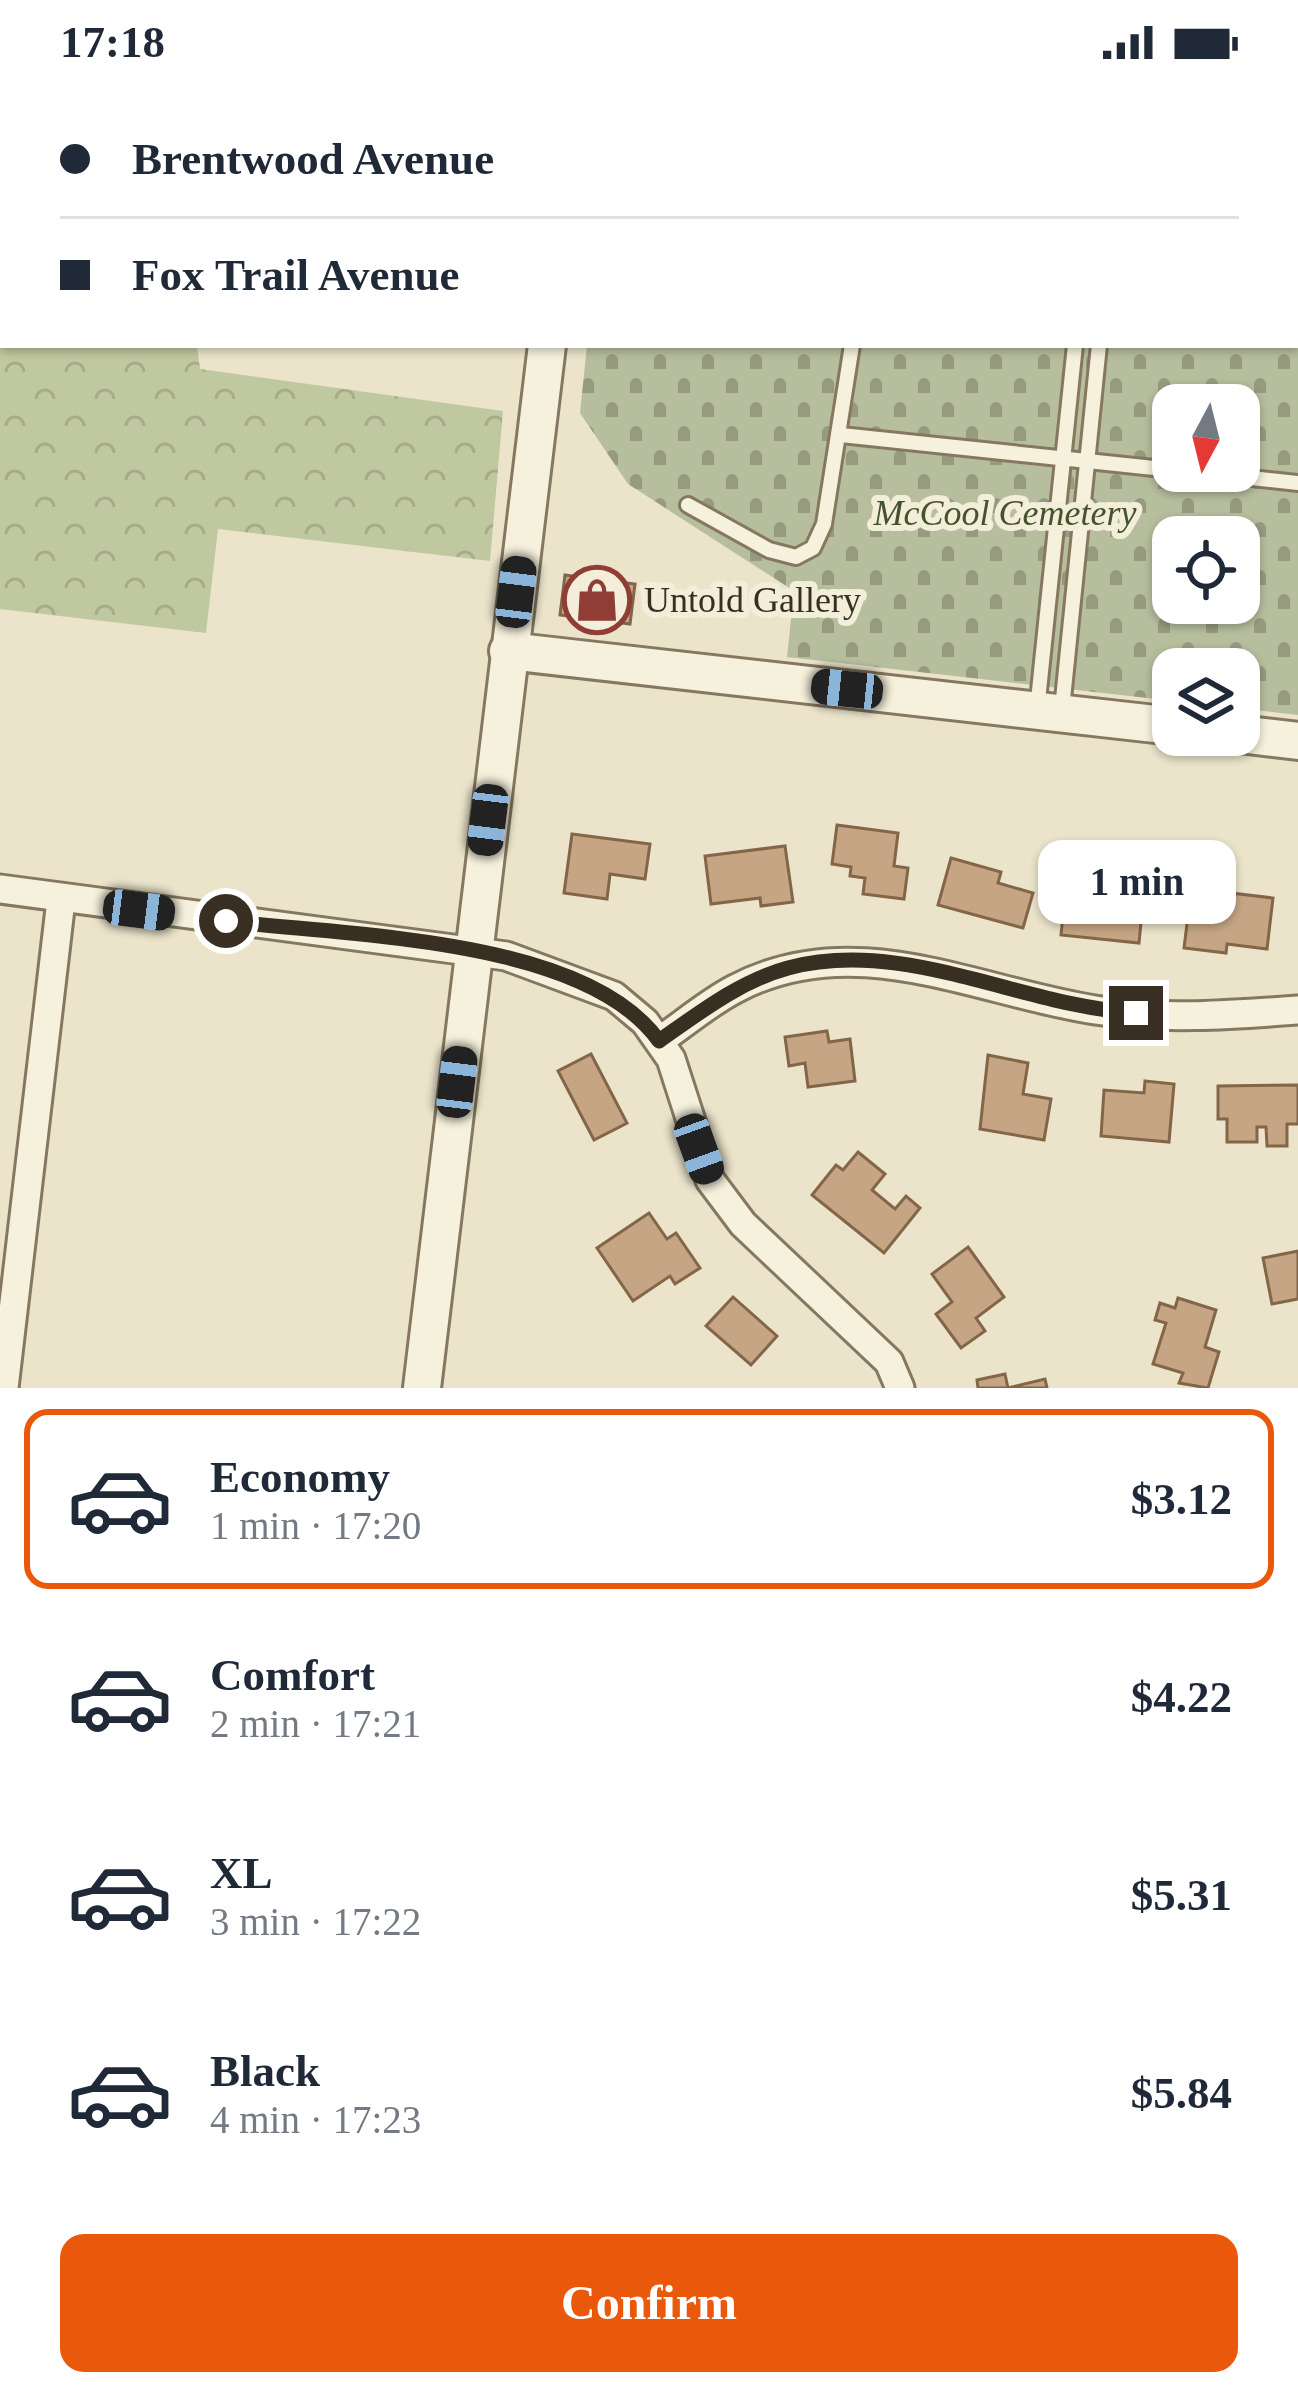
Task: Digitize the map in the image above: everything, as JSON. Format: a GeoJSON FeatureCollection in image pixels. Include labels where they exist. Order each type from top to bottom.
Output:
{"type":"FeatureCollection","features":[{"type":"Feature","properties":{"kind":"street"},"geometry":{"type":"LineString","coordinates":[[422,1388],[547,348]]}},
{"type":"Feature","properties":{"kind":"street"},"geometry":{"type":"LineString","coordinates":[[508,651],[1152,724]]}},
{"type":"Feature","properties":{"kind":"street"},"geometry":{"type":"LineString","coordinates":[[1260,736],[1298,740]]}},
{"type":"Feature","properties":{"kind":"street"},"geometry":{"type":"LineString","coordinates":[[0,889],[514,958],[614,996],[659,1041],[671,1060],[710,1180],[743,1224],[889,1362],[900,1388]]}},
{"type":"Feature","properties":{"kind":"street"},"geometry":{"type":"LineString","coordinates":[[4,1388],[61,900]]}},
{"type":"Feature","properties":{"kind":"street"},"geometry":{"type":"LineString","coordinates":[[659,1041],[735,989],[788,968],[849,959],[910,965],[1098,1011],[1225,1016],[1298,1010]]}},
{"type":"Feature","properties":{"kind":"lane"},"geometry":{"type":"LineString","coordinates":[[688,505],[769,550],[804,554],[813,548],[824,524],[852,348]]}},
{"type":"Feature","properties":{"kind":"lane"},"geometry":{"type":"LineString","coordinates":[[1049,712],[1063,458],[1075,348]]}},
{"type":"Feature","properties":{"kind":"lane"},"geometry":{"type":"LineString","coordinates":[[1049,712],[1088,460],[1099,348]]}},
{"type":"Feature","properties":{"kind":"lane"},"geometry":{"type":"LineString","coordinates":[[841,435],[1152,468]]}},
{"type":"Feature","properties":{"kind":"lane"},"geometry":{"type":"LineString","coordinates":[[1260,479],[1298,483]]}},
{"type":"Feature","properties":{"kind":"green space"},"geometry":{"type":"Polygon","coordinates":[[[0,348],[197,348],[200,369],[503,411],[490,561],[218,529],[206,633],[0,609],[0,348]]]}},
{"type":"Feature","properties":{"kind":"green space","name":"McCool Cemetery"},"geometry":{"type":"Polygon","coordinates":[[[587,348],[1298,348],[1298,715],[1260,710],[1260,648],[1152,648],[1152,699],[787,657],[794,591],[628,484],[580,413],[587,348]]]}},
{"type":"Feature","properties":{"kind":"building","name":"Untold Gallery"},"geometry":{"type":"Polygon","coordinates":[[[565,575],[635,584],[630,624],[560,615],[565,575]]]}},
{"type":"Feature","properties":{"kind":"building"},"geometry":{"type":"Polygon","coordinates":[[[837,825],[898,833],[894,866],[908,868],[904,899],[863,894],[865,878],[850,876],[851,867],[832,864],[837,825]]]}},
{"type":"Feature","properties":{"kind":"building"},"geometry":{"type":"Polygon","coordinates":[[[572,834],[650,844],[645,879],[610,874],[607,899],[564,893],[572,834]]]}},
{"type":"Feature","properties":{"kind":"building"},"geometry":{"type":"Polygon","coordinates":[[[785,846],[793,902],[761,906],[760,898],[711,904],[705,856],[785,846]]]}},
{"type":"Feature","properties":{"kind":"building"},"geometry":{"type":"Polygon","coordinates":[[[951,858],[1001,872],[998,883],[1033,893],[1023,928],[938,905],[951,858]]]}},
{"type":"Feature","properties":{"kind":"building"},"geometry":{"type":"Polygon","coordinates":[[[1080,878],[1123,882],[1122,890],[1144,892],[1139,943],[1061,935],[1066,885],[1079,886],[1080,878]]]}},
{"type":"Feature","properties":{"kind":"building"},"geometry":{"type":"Polygon","coordinates":[[[1206,890],[1273,898],[1267,949],[1227,944],[1226,953],[1184,948],[1188,916],[1202,918],[1206,890]]]}},
{"type":"Feature","properties":{"kind":"building"},"geometry":{"type":"Polygon","coordinates":[[[827,1031],[829,1042],[850,1039],[855,1081],[808,1087],[805,1063],[789,1066],[785,1037],[827,1031]]]}},
{"type":"Feature","properties":{"kind":"building"},"geometry":{"type":"Polygon","coordinates":[[[591,1054],[627,1123],[594,1140],[558,1071],[591,1054]]]}},
{"type":"Feature","properties":{"kind":"building"},"geometry":{"type":"Polygon","coordinates":[[[988,1055],[1028,1063],[1023,1094],[1051,1099],[1044,1140],[980,1129],[988,1055]]]}},
{"type":"Feature","properties":{"kind":"building"},"geometry":{"type":"Polygon","coordinates":[[[1145,1081],[1174,1084],[1169,1142],[1101,1136],[1104,1090],[1144,1093],[1145,1081]]]}},
{"type":"Feature","properties":{"kind":"building"},"geometry":{"type":"Polygon","coordinates":[[[1298,1085],[1298,1124],[1287,1124],[1287,1146],[1267,1146],[1266,1127],[1257,1127],[1257,1142],[1227,1142],[1227,1119],[1218,1119],[1218,1086],[1298,1085]]]}},
{"type":"Feature","properties":{"kind":"building"},"geometry":{"type":"Polygon","coordinates":[[[858,1152],[885,1174],[872,1190],[895,1209],[906,1196],[920,1208],[884,1253],[812,1195],[836,1165],[843,1170],[858,1152]]]}},
{"type":"Feature","properties":{"kind":"building"},"geometry":{"type":"Polygon","coordinates":[[[649,1213],[667,1239],[676,1233],[700,1268],[675,1284],[670,1276],[633,1301],[597,1248],[649,1213]]]}},
{"type":"Feature","properties":{"kind":"building"},"geometry":{"type":"Polygon","coordinates":[[[968,1247],[1004,1297],[976,1318],[985,1331],[961,1348],[936,1314],[952,1302],[932,1274],[968,1247]]]}},
{"type":"Feature","properties":{"kind":"building"},"geometry":{"type":"Polygon","coordinates":[[[1298,1251],[1298,1299],[1272,1304],[1263,1258],[1298,1251]]]}},
{"type":"Feature","properties":{"kind":"building"},"geometry":{"type":"Polygon","coordinates":[[[733,1297],[777,1336],[751,1365],[706,1326],[733,1297]]]}},
{"type":"Feature","properties":{"kind":"building"},"geometry":{"type":"Polygon","coordinates":[[[1178,1298],[1216,1310],[1205,1347],[1219,1352],[1208,1388],[1179,1383],[1183,1373],[1153,1364],[1166,1323],[1155,1320],[1160,1303],[1175,1308],[1178,1298]]]}},
{"type":"Feature","properties":{"kind":"building"},"geometry":{"type":"Polygon","coordinates":[[[1005,1374],[1008,1388],[978,1388],[977,1380],[1005,1374]]]}},
{"type":"Feature","properties":{"kind":"building"},"geometry":{"type":"Polygon","coordinates":[[[1045,1379],[1047,1388],[1008,1388],[1045,1379]]]}},
{"type":"Feature","properties":{"kind":"place","name":"Untold Gallery"},"geometry":{"type":"Point","coordinates":[597,600]}},
{"type":"Feature","properties":{"kind":"route"},"geometry":{"type":"LineString","coordinates":[[226,921],[514,958],[614,996],[659,1041],[735,989],[788,968],[849,959],[910,965],[1032,997],[1098,1011],[1136,1013]]}}]}
